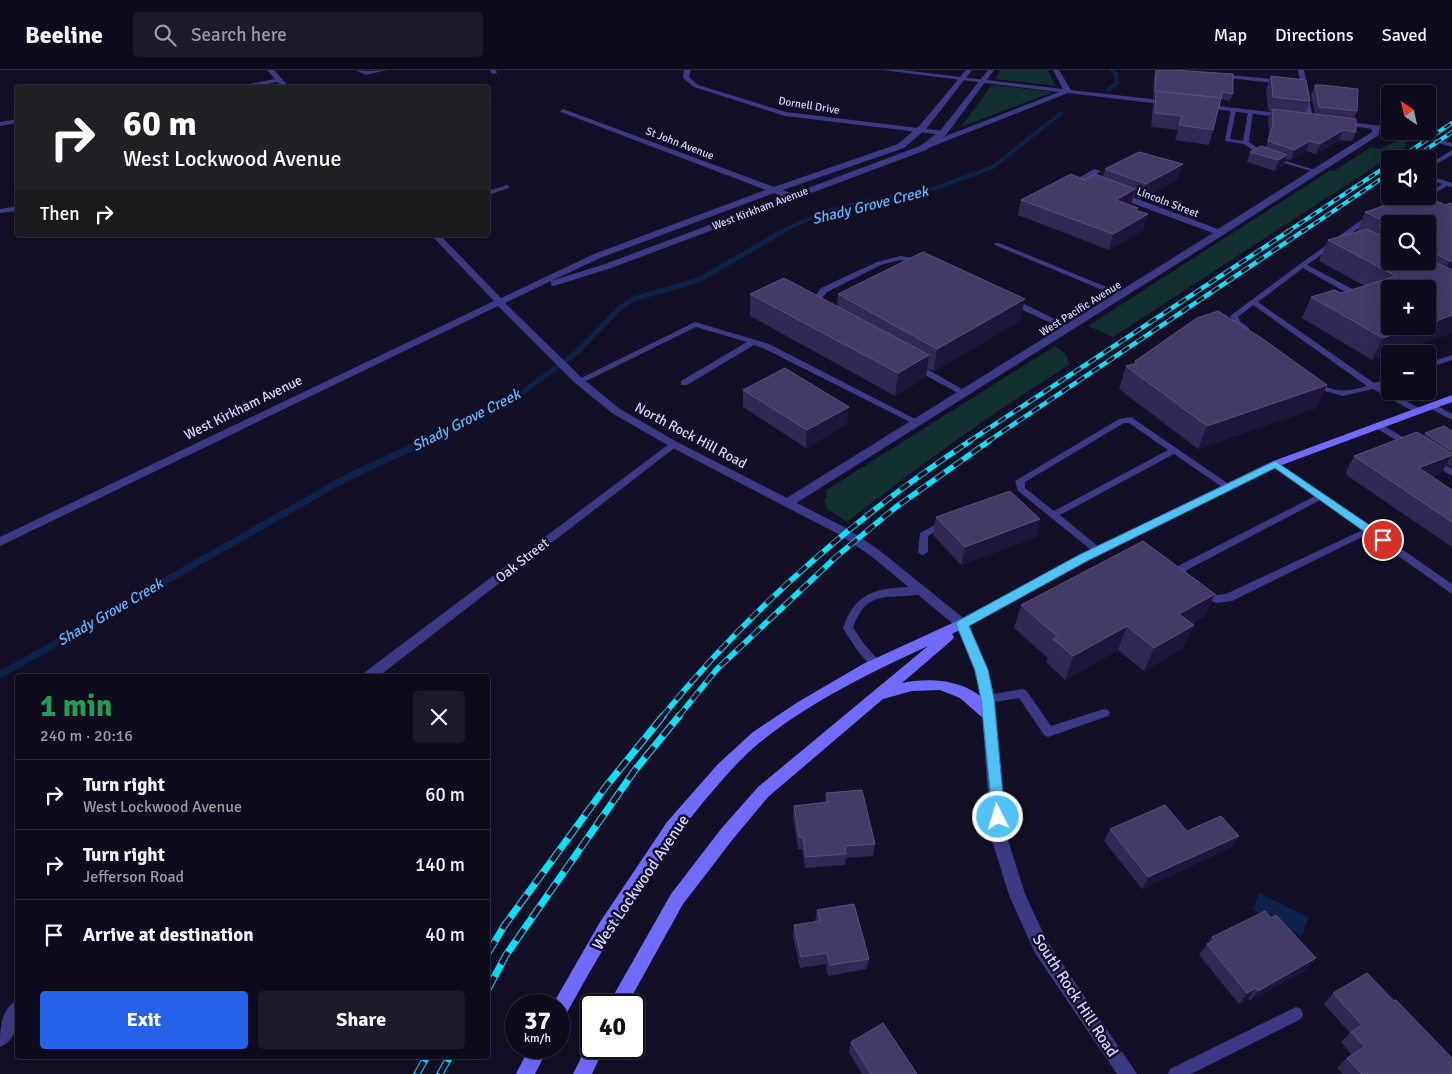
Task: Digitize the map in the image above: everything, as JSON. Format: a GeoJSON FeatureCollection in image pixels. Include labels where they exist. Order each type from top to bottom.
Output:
{"type":"FeatureCollection","features":[{"type":"Feature","properties":{"kind":"main road","name":"West Lockwood Avenue"},"geometry":{"type":"LineString","coordinates":[[568,994],[606,928],[668,834],[723,768],[766,731],[803,706],[877,664],[962,624],[1098,551],[1275,464],[1452,398]]}},
{"type":"Feature","properties":{"kind":"main road","name":"West Lockwood Avenue"},"geometry":{"type":"LineString","coordinates":[[623,994],[677,899],[727,834],[763,792],[962,624]]}},
{"type":"Feature","properties":{"kind":"main road"},"geometry":{"type":"LineString","coordinates":[[875,697],[901,688],[926,684],[945,685],[971,696],[989,715]]}},
{"type":"Feature","properties":{"kind":"main road"},"geometry":{"type":"LineString","coordinates":[[525,1074],[533,1059]]}},
{"type":"Feature","properties":{"kind":"main road"},"geometry":{"type":"LineString","coordinates":[[582,1074],[590,1059]]}},
{"type":"Feature","properties":{"kind":"street"},"geometry":{"type":"LineString","coordinates":[[270,70],[284,85]]}},
{"type":"Feature","properties":{"kind":"street","name":"Dornell Drive"},"geometry":{"type":"LineString","coordinates":[[688,70],[686,78],[696,86],[785,114],[943,133]]}},
{"type":"Feature","properties":{"kind":"street"},"geometry":{"type":"LineString","coordinates":[[885,70],[1174,103]]}},
{"type":"Feature","properties":{"kind":"street","name":"West Kirkham Avenue"},"geometry":{"type":"LineString","coordinates":[[0,542],[499,300],[597,256],[774,190],[901,146],[917,130],[923,127],[969,70]]}},
{"type":"Feature","properties":{"kind":"street","name":"West Kirkham Avenue"},"geometry":{"type":"LineString","coordinates":[[499,300],[608,266],[790,196],[922,148],[943,133],[991,70]]}},
{"type":"Feature","properties":{"kind":"street"},"geometry":{"type":"LineString","coordinates":[[1056,70],[1068,91]]}},
{"type":"Feature","properties":{"kind":"street"},"geometry":{"type":"LineString","coordinates":[[1301,70],[1311,120]]}},
{"type":"Feature","properties":{"kind":"street"},"geometry":{"type":"LineString","coordinates":[[250,85],[280,80]]}},
{"type":"Feature","properties":{"kind":"street"},"geometry":{"type":"LineString","coordinates":[[922,148],[1068,91]]}},
{"type":"Feature","properties":{"kind":"street"},"geometry":{"type":"LineString","coordinates":[[1194,106],[1294,117]]}},
{"type":"Feature","properties":{"kind":"street","name":"St John Avenue"},"geometry":{"type":"LineString","coordinates":[[563,112],[790,196]]}},
{"type":"Feature","properties":{"kind":"street"},"geometry":{"type":"LineString","coordinates":[[1303,118],[1320,120]]}},
{"type":"Feature","properties":{"kind":"street"},"geometry":{"type":"LineString","coordinates":[[0,124],[15,122]]}},
{"type":"Feature","properties":{"kind":"street"},"geometry":{"type":"LineString","coordinates":[[1330,122],[1381,128]]}},
{"type":"Feature","properties":{"kind":"street","name":"West Pacific Avenue"},"geometry":{"type":"LineString","coordinates":[[789,502],[1316,172],[1376,133],[1375,127]]}},
{"type":"Feature","properties":{"kind":"street"},"geometry":{"type":"LineString","coordinates":[[1433,140],[1452,145]]}},
{"type":"Feature","properties":{"kind":"street"},"geometry":{"type":"LineString","coordinates":[[1088,184],[1079,180],[1097,170]]}},
{"type":"Feature","properties":{"kind":"street","name":"Lincoln Street"},"geometry":{"type":"LineString","coordinates":[[1105,190],[1220,233]]}},
{"type":"Feature","properties":{"kind":"street"},"geometry":{"type":"LineString","coordinates":[[0,212],[15,209]]}},
{"type":"Feature","properties":{"kind":"street","name":"North Rock Hill Road"},"geometry":{"type":"LineString","coordinates":[[437,237],[546,349],[576,378],[616,411],[673,444],[789,502],[850,536],[962,624]]}},
{"type":"Feature","properties":{"kind":"street","name":"Oak Street"},"geometry":{"type":"LineString","coordinates":[[373,674],[673,444]]}},
{"type":"Feature","properties":{"kind":"street"},"geometry":{"type":"LineString","coordinates":[[1275,464],[1452,590]]}},
{"type":"Feature","properties":{"kind":"street","name":"South Rock Hill Road"},"geometry":{"type":"LineString","coordinates":[[962,624],[981,670],[988,699],[999,836],[1017,895],[1041,946],[1128,1074]]}},
{"type":"Feature","properties":{"kind":"street"},"geometry":{"type":"LineString","coordinates":[[0,1038],[15,1014]]}},
{"type":"Feature","properties":{"kind":"lane"},"geometry":{"type":"LineString","coordinates":[[358,70],[366,74],[384,70]]}},
{"type":"Feature","properties":{"kind":"lane"},"geometry":{"type":"LineString","coordinates":[[1211,75],[1304,85]]}},
{"type":"Feature","properties":{"kind":"lane"},"geometry":{"type":"LineString","coordinates":[[1233,110],[1227,140],[1246,143],[1265,156],[1316,172]]}},
{"type":"Feature","properties":{"kind":"lane"},"geometry":{"type":"LineString","coordinates":[[1246,143],[1251,112]]}},
{"type":"Feature","properties":{"kind":"lane"},"geometry":{"type":"LineString","coordinates":[[1436,162],[1452,152]]}},
{"type":"Feature","properties":{"kind":"lane"},"geometry":{"type":"LineString","coordinates":[[1436,180],[1449,184]]}},
{"type":"Feature","properties":{"kind":"lane"},"geometry":{"type":"LineString","coordinates":[[1436,192],[1449,184]]}},
{"type":"Feature","properties":{"kind":"lane"},"geometry":{"type":"LineString","coordinates":[[490,192],[507,187]]}},
{"type":"Feature","properties":{"kind":"lane"},"geometry":{"type":"LineString","coordinates":[[1252,334],[1237,322],[1234,316],[1387,205]]}},
{"type":"Feature","properties":{"kind":"lane"},"geometry":{"type":"LineString","coordinates":[[1342,236],[1350,240]]}},
{"type":"Feature","properties":{"kind":"lane"},"geometry":{"type":"LineString","coordinates":[[997,244],[1122,295]]}},
{"type":"Feature","properties":{"kind":"lane"},"geometry":{"type":"LineString","coordinates":[[827,315],[814,304],[824,290],[879,263],[900,258],[923,262],[932,266]]}},
{"type":"Feature","properties":{"kind":"lane"},"geometry":{"type":"LineString","coordinates":[[1302,265],[1357,295]]}},
{"type":"Feature","properties":{"kind":"lane"},"geometry":{"type":"LineString","coordinates":[[1005,299],[1069,328]]}},
{"type":"Feature","properties":{"kind":"lane"},"geometry":{"type":"LineString","coordinates":[[1253,302],[1373,386],[1418,411]]}},
{"type":"Feature","properties":{"kind":"lane"},"geometry":{"type":"LineString","coordinates":[[576,378],[695,324],[766,346],[918,422]]}},
{"type":"Feature","properties":{"kind":"lane"},"geometry":{"type":"LineString","coordinates":[[684,383],[753,342]]}},
{"type":"Feature","properties":{"kind":"lane"},"geometry":{"type":"LineString","coordinates":[[1436,363],[1452,358]]}},
{"type":"Feature","properties":{"kind":"lane"},"geometry":{"type":"LineString","coordinates":[[910,363],[965,393]]}},
{"type":"Feature","properties":{"kind":"lane"},"geometry":{"type":"LineString","coordinates":[[1304,374],[1332,393],[1343,395],[1381,383]]}},
{"type":"Feature","properties":{"kind":"lane"},"geometry":{"type":"LineString","coordinates":[[1432,406],[1452,417]]}},
{"type":"Feature","properties":{"kind":"lane"},"geometry":{"type":"LineString","coordinates":[[1098,551],[1053,514],[1017,491],[1020,480],[1122,421],[1131,420],[1228,487]]}},
{"type":"Feature","properties":{"kind":"lane"},"geometry":{"type":"LineString","coordinates":[[1379,426],[1452,473]]}},
{"type":"Feature","properties":{"kind":"lane"},"geometry":{"type":"LineString","coordinates":[[1053,514],[1174,450]]}},
{"type":"Feature","properties":{"kind":"lane"},"geometry":{"type":"LineString","coordinates":[[1321,496],[1182,568],[1181,573],[1202,593],[1216,598],[1228,598],[1369,530]]}},
{"type":"Feature","properties":{"kind":"lane"},"geometry":{"type":"LineString","coordinates":[[923,552],[923,535],[958,517]]}},
{"type":"Feature","properties":{"kind":"lane"},"geometry":{"type":"LineString","coordinates":[[877,664],[862,648],[848,628],[852,613],[864,599],[882,593],[920,590]]}},
{"type":"Feature","properties":{"kind":"lane"},"geometry":{"type":"LineString","coordinates":[[988,699],[1022,693],[1048,732],[1104,713]]}},
{"type":"Feature","properties":{"kind":"lane"},"geometry":{"type":"LineString","coordinates":[[1174,1074],[1296,1014]]}},
{"type":"Feature","properties":{"kind":"green space"},"geometry":{"type":"Polygon","coordinates":[[[1000,70],[1047,70],[1056,86],[996,79],[1000,70]]]}},
{"type":"Feature","properties":{"kind":"green space"},"geometry":{"type":"Polygon","coordinates":[[[992,85],[1053,92],[961,127],[992,85]]]}},
{"type":"Feature","properties":{"kind":"green space"},"geometry":{"type":"Polygon","coordinates":[[[1399,140],[1409,141],[1404,143],[1408,145],[1400,150],[1381,150],[1381,163],[1113,337],[1088,326],[1329,171],[1334,171],[1371,147],[1380,149],[1399,140]]]}},
{"type":"Feature","properties":{"kind":"green space"},"geometry":{"type":"Polygon","coordinates":[[[1055,346],[1066,354],[1069,365],[956,440],[847,522],[827,509],[824,501],[827,495],[825,491],[1055,346]]]}},
{"type":"Feature","properties":{"kind":"water"},"geometry":{"type":"Polygon","coordinates":[[[1259,893],[1308,917],[1302,936],[1253,910],[1259,893]]]}},
{"type":"Feature","properties":{"kind":"building"},"geometry":{"type":"Polygon","coordinates":[[[1156,70],[1233,74],[1233,94],[1222,92],[1221,98],[1155,91],[1156,70]]]}},
{"type":"Feature","properties":{"kind":"building"},"geometry":{"type":"Polygon","coordinates":[[[1271,76],[1306,80],[1310,101],[1273,97],[1271,76]]]}},
{"type":"Feature","properties":{"kind":"building"},"geometry":{"type":"Polygon","coordinates":[[[1315,85],[1358,89],[1357,111],[1319,107],[1315,85]]]}},
{"type":"Feature","properties":{"kind":"building"},"geometry":{"type":"Polygon","coordinates":[[[1156,91],[1221,98],[1213,130],[1179,125],[1182,116],[1155,113],[1156,91]]]}},
{"type":"Feature","properties":{"kind":"building"},"geometry":{"type":"Polygon","coordinates":[[[1272,109],[1356,119],[1356,132],[1343,130],[1320,144],[1310,141],[1294,150],[1268,141],[1273,124],[1272,109]]]}},
{"type":"Feature","properties":{"kind":"building"},"geometry":{"type":"Polygon","coordinates":[[[1261,146],[1287,155],[1278,160],[1250,152],[1261,146]]]}},
{"type":"Feature","properties":{"kind":"building"},"geometry":{"type":"Polygon","coordinates":[[[1139,152],[1183,164],[1146,184],[1105,169],[1139,152]]]}},
{"type":"Feature","properties":{"kind":"building"},"geometry":{"type":"Polygon","coordinates":[[[1071,174],[1085,180],[1095,174],[1135,189],[1116,200],[1138,208],[1135,210],[1148,214],[1113,234],[1021,200],[1071,174]]]}},
{"type":"Feature","properties":{"kind":"building"},"geometry":{"type":"Polygon","coordinates":[[[1436,200],[1445,205],[1452,204],[1452,261],[1436,254],[1436,215],[1381,215],[1381,220],[1365,212],[1387,205],[1436,205],[1436,200]]]}},
{"type":"Feature","properties":{"kind":"building"},"geometry":{"type":"Polygon","coordinates":[[[1367,229],[1381,236],[1381,268],[1328,240],[1367,229]]]}},
{"type":"Feature","properties":{"kind":"building"},"geometry":{"type":"Polygon","coordinates":[[[923,252],[1025,299],[937,349],[838,294],[923,252]]]}},
{"type":"Feature","properties":{"kind":"building"},"geometry":{"type":"Polygon","coordinates":[[[1436,263],[1452,270],[1452,315],[1436,321],[1436,280],[1383,280],[1396,276],[1385,270],[1436,270],[1436,263]]]}},
{"type":"Feature","properties":{"kind":"building"},"geometry":{"type":"Polygon","coordinates":[[[784,278],[929,355],[898,373],[750,294],[784,278]]]}},
{"type":"Feature","properties":{"kind":"building"},"geometry":{"type":"Polygon","coordinates":[[[1381,281],[1381,335],[1392,335],[1383,338],[1311,297],[1334,290],[1341,293],[1381,281]]]}},
{"type":"Feature","properties":{"kind":"building"},"geometry":{"type":"Polygon","coordinates":[[[1218,311],[1263,339],[1327,385],[1207,426],[1126,366],[1137,363],[1135,361],[1197,318],[1218,311]]]}},
{"type":"Feature","properties":{"kind":"building"},"geometry":{"type":"Polygon","coordinates":[[[785,368],[849,407],[807,430],[743,390],[785,368]]]}},
{"type":"Feature","properties":{"kind":"building"},"geometry":{"type":"Polygon","coordinates":[[[1444,426],[1452,431],[1452,451],[1425,433],[1444,426]]]}},
{"type":"Feature","properties":{"kind":"building"},"geometry":{"type":"Polygon","coordinates":[[[1417,432],[1452,454],[1419,468],[1452,490],[1452,522],[1354,456],[1417,432]]]}},
{"type":"Feature","properties":{"kind":"building"},"geometry":{"type":"Polygon","coordinates":[[[1010,491],[1040,519],[965,547],[936,517],[1010,491]]]}},
{"type":"Feature","properties":{"kind":"building"},"geometry":{"type":"Polygon","coordinates":[[[1143,541],[1215,594],[1179,614],[1194,625],[1154,648],[1127,626],[1073,656],[1053,639],[1058,637],[1021,605],[1143,541]]]}},
{"type":"Feature","properties":{"kind":"building"},"geometry":{"type":"Polygon","coordinates":[[[862,790],[875,844],[845,846],[846,854],[806,857],[803,837],[799,837],[794,806],[828,802],[826,793],[862,790]]]}},
{"type":"Feature","properties":{"kind":"building"},"geometry":{"type":"Polygon","coordinates":[[[1165,805],[1187,831],[1221,816],[1239,836],[1148,877],[1110,829],[1165,805]]]}},
{"type":"Feature","properties":{"kind":"building"},"geometry":{"type":"Polygon","coordinates":[[[854,904],[869,959],[830,965],[827,953],[801,957],[794,925],[820,921],[817,910],[854,904]]]}},
{"type":"Feature","properties":{"kind":"building"},"geometry":{"type":"Polygon","coordinates":[[[1265,911],[1271,918],[1276,915],[1316,958],[1258,991],[1256,988],[1247,993],[1207,944],[1215,940],[1212,937],[1265,911]]]}},
{"type":"Feature","properties":{"kind":"building"},"geometry":{"type":"Polygon","coordinates":[[[1367,973],[1452,1058],[1452,1074],[1362,1074],[1347,1058],[1365,1047],[1351,1032],[1362,1025],[1333,993],[1367,973]]]}},
{"type":"Feature","properties":{"kind":"building"},"geometry":{"type":"Polygon","coordinates":[[[883,1023],[917,1074],[871,1074],[851,1042],[883,1023]]]}},
{"type":"Feature","properties":{"kind":"waterway","name":"Shady Grove Creek"},"geometry":{"type":"LineString","coordinates":[[1109,89],[1117,83],[1116,74],[1112,70]]}},
{"type":"Feature","properties":{"kind":"waterway","name":"Shady Grove Creek"},"geometry":{"type":"LineString","coordinates":[[780,232],[820,214],[851,205],[936,188],[993,167],[1061,113]]}},
{"type":"Feature","properties":{"kind":"waterway","name":"Shady Grove Creek"},"geometry":{"type":"LineString","coordinates":[[423,442],[478,417],[520,394],[576,353],[619,309],[633,299],[699,280],[783,231]]}},
{"type":"Feature","properties":{"kind":"waterway","name":"Shady Grove Creek"},"geometry":{"type":"LineString","coordinates":[[0,675],[346,478],[426,441]]}},
{"type":"Feature","properties":{"kind":"railway"},"geometry":{"type":"LineString","coordinates":[[1412,150],[1452,123]]}},
{"type":"Feature","properties":{"kind":"railway"},"geometry":{"type":"LineString","coordinates":[[1425,150],[1452,132]]}},
{"type":"Feature","properties":{"kind":"railway"},"geometry":{"type":"LineString","coordinates":[[1287,232],[1381,170]]}},
{"type":"Feature","properties":{"kind":"railway"},"geometry":{"type":"LineString","coordinates":[[1302,232],[1381,179]]}},
{"type":"Feature","properties":{"kind":"railway"},"geometry":{"type":"LineString","coordinates":[[968,442],[1289,231]]}},
{"type":"Feature","properties":{"kind":"railway"},"geometry":{"type":"LineString","coordinates":[[987,442],[1303,231]]}},
{"type":"Feature","properties":{"kind":"railway"},"geometry":{"type":"LineString","coordinates":[[662,717],[731,639],[806,567],[885,501],[970,441]]}},
{"type":"Feature","properties":{"kind":"railway"},"geometry":{"type":"LineString","coordinates":[[678,717],[717,669],[837,556],[896,507],[989,441]]}},
{"type":"Feature","properties":{"kind":"railway"},"geometry":{"type":"LineString","coordinates":[[490,950],[504,926],[607,785],[663,716]]}},
{"type":"Feature","properties":{"kind":"railway"},"geometry":{"type":"LineString","coordinates":[[490,985],[506,955],[635,770],[679,716]]}},
{"type":"Feature","properties":{"kind":"railway"},"geometry":{"type":"LineString","coordinates":[[417,1074],[425,1059]]}},
{"type":"Feature","properties":{"kind":"railway"},"geometry":{"type":"LineString","coordinates":[[440,1074],[448,1059]]}},
{"type":"Feature","properties":{"kind":"route"},"geometry":{"type":"LineString","coordinates":[[998,817],[988,699],[981,670],[962,624],[1083,558],[1275,464],[1383,540]]}}]}
